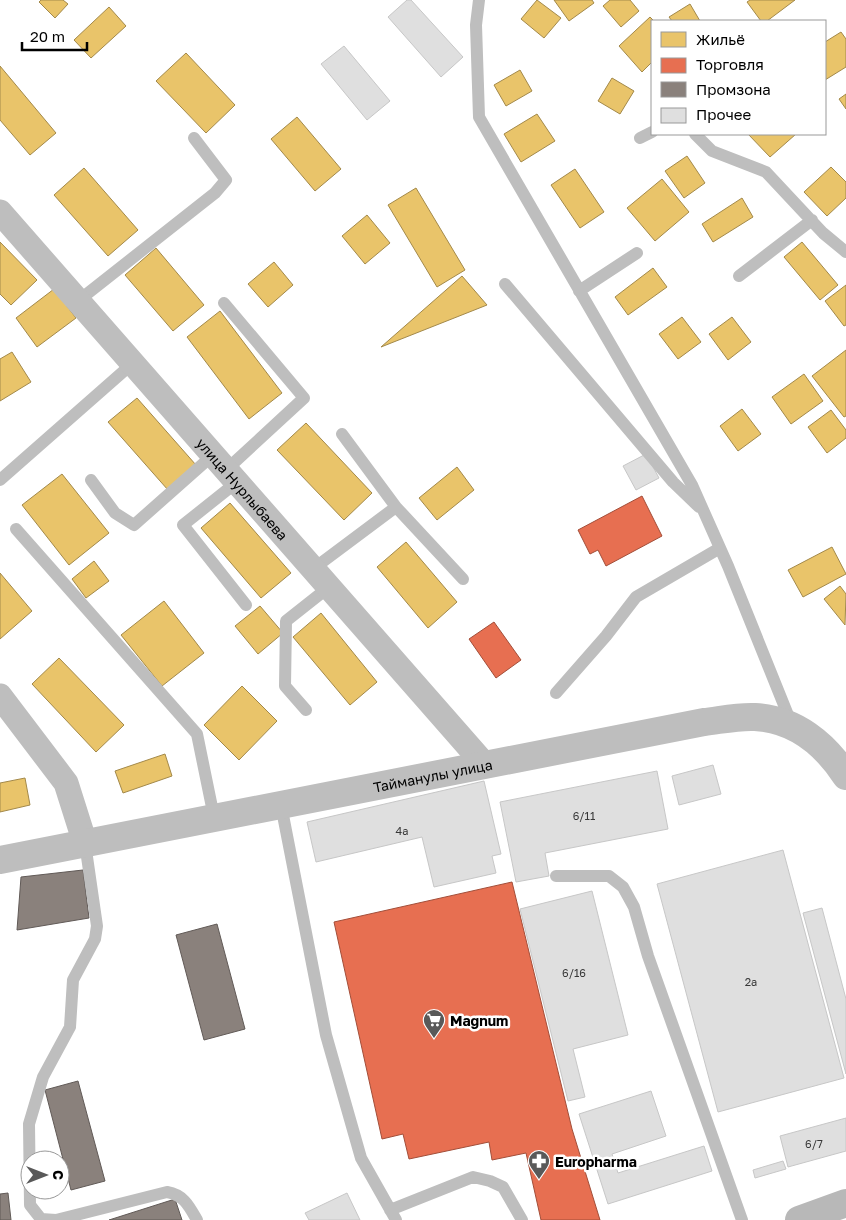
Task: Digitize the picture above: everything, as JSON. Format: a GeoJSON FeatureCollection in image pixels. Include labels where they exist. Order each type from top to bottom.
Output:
{"type":"FeatureCollection","features":[{"type":"Feature","properties":{"kind":"main road"},"geometry":{"type":"LineString","coordinates":[[799,1220],[846,1203]]}},
{"type":"Feature","properties":{"kind":"street","name":"улица Нурлыбаева"},"geometry":{"type":"LineString","coordinates":[[0,212],[485,765]]}},
{"type":"Feature","properties":{"kind":"street"},"geometry":{"type":"LineString","coordinates":[[0,696],[66,783],[85,843]]}},
{"type":"Feature","properties":{"kind":"street","name":"Тайманулы улица"},"geometry":{"type":"LineString","coordinates":[[0,860],[704,722],[756,717],[792,725],[819,741],[846,776]]}},
{"type":"Feature","properties":{"kind":"lane"},"geometry":{"type":"LineString","coordinates":[[479,0],[476,25],[479,117],[692,485],[720,548],[792,725]]}},
{"type":"Feature","properties":{"kind":"lane"},"geometry":{"type":"LineString","coordinates":[[640,138],[651,132]]}},
{"type":"Feature","properties":{"kind":"lane"},"geometry":{"type":"LineString","coordinates":[[696,135],[712,151],[766,172],[846,252]]}},
{"type":"Feature","properties":{"kind":"lane"},"geometry":{"type":"LineString","coordinates":[[78,301],[215,193],[226,180],[194,138]]}},
{"type":"Feature","properties":{"kind":"lane"},"geometry":{"type":"LineString","coordinates":[[739,276],[812,220]]}},
{"type":"Feature","properties":{"kind":"lane"},"geometry":{"type":"LineString","coordinates":[[580,291],[637,253]]}},
{"type":"Feature","properties":{"kind":"lane"},"geometry":{"type":"LineString","coordinates":[[506,284],[673,482],[704,513]]}},
{"type":"Feature","properties":{"kind":"lane"},"geometry":{"type":"LineString","coordinates":[[224,303],[304,398],[226,469],[183,525],[246,605]]}},
{"type":"Feature","properties":{"kind":"lane"},"geometry":{"type":"LineString","coordinates":[[0,480],[133,363]]}},
{"type":"Feature","properties":{"kind":"lane"},"geometry":{"type":"LineString","coordinates":[[342,434],[396,508],[462,579]]}},
{"type":"Feature","properties":{"kind":"lane"},"geometry":{"type":"LineString","coordinates":[[91,480],[114,513],[134,525],[226,469]]}},
{"type":"Feature","properties":{"kind":"lane"},"geometry":{"type":"LineString","coordinates":[[306,710],[285,686],[286,621],[321,578],[396,508]]}},
{"type":"Feature","properties":{"kind":"lane"},"geometry":{"type":"LineString","coordinates":[[16,529],[197,734],[214,817]]}},
{"type":"Feature","properties":{"kind":"lane"},"geometry":{"type":"LineString","coordinates":[[556,693],[606,636],[636,597],[720,548]]}},
{"type":"Feature","properties":{"kind":"lane"},"geometry":{"type":"LineString","coordinates":[[281,806],[326,1035],[362,1158],[393,1215],[473,1178],[490,1181],[503,1187],[518,1219]]}},
{"type":"Feature","properties":{"kind":"lane"},"geometry":{"type":"LineString","coordinates":[[85,843],[97,926],[95,939],[73,980],[70,1027],[43,1077],[29,1124],[30,1205],[41,1219],[56,1220],[167,1192],[178,1194],[197,1220]]}},
{"type":"Feature","properties":{"kind":"lane"},"geometry":{"type":"LineString","coordinates":[[556,876],[609,876],[623,887],[634,906],[651,965],[742,1220]]}},
{"type":"Feature","properties":{"kind":"building: Жильё"},"geometry":{"type":"Polygon","coordinates":[[[41,0],[63,0],[68,4],[55,18],[39,2],[41,0]]]}},
{"type":"Feature","properties":{"kind":"building: Жильё"},"geometry":{"type":"Polygon","coordinates":[[[537,0],[561,18],[544,38],[521,19],[537,0]]]}},
{"type":"Feature","properties":{"kind":"building: Жильё"},"geometry":{"type":"Polygon","coordinates":[[[554,0],[592,0],[594,3],[569,21],[554,0]]]}},
{"type":"Feature","properties":{"kind":"building: Жильё"},"geometry":{"type":"Polygon","coordinates":[[[610,0],[630,0],[639,11],[621,27],[603,6],[610,0]]]}},
{"type":"Feature","properties":{"kind":"building: Жильё"},"geometry":{"type":"Polygon","coordinates":[[[750,0],[795,0],[768,20],[760,20],[747,2],[750,0]]]}},
{"type":"Feature","properties":{"kind":"building: Жильё"},"geometry":{"type":"Polygon","coordinates":[[[690,4],[699,20],[671,20],[669,17],[690,4]]]}},
{"type":"Feature","properties":{"kind":"building: Жильё"},"geometry":{"type":"Polygon","coordinates":[[[109,7],[126,26],[91,58],[74,40],[109,7]]]}},
{"type":"Feature","properties":{"kind":"building: Жильё"},"geometry":{"type":"Polygon","coordinates":[[[650,17],[653,20],[651,20],[651,63],[642,72],[619,46],[650,17]]]}},
{"type":"Feature","properties":{"kind":"building: Жильё"},"geometry":{"type":"Polygon","coordinates":[[[841,32],[846,39],[846,67],[826,79],[826,41],[841,32]]]}},
{"type":"Feature","properties":{"kind":"building: Жильё"},"geometry":{"type":"Polygon","coordinates":[[[186,53],[235,105],[206,133],[156,81],[186,53]]]}},
{"type":"Feature","properties":{"kind":"building: Жильё"},"geometry":{"type":"Polygon","coordinates":[[[0,66],[56,133],[30,155],[0,120],[0,66]]]}},
{"type":"Feature","properties":{"kind":"building: Жильё"},"geometry":{"type":"Polygon","coordinates":[[[520,70],[532,91],[506,106],[494,85],[520,70]]]}},
{"type":"Feature","properties":{"kind":"building: Жильё"},"geometry":{"type":"Polygon","coordinates":[[[612,78],[634,91],[620,114],[598,101],[612,78]]]}},
{"type":"Feature","properties":{"kind":"building: Жильё"},"geometry":{"type":"Polygon","coordinates":[[[846,94],[846,109],[839,99],[846,94]]]}},
{"type":"Feature","properties":{"kind":"building: Жильё"},"geometry":{"type":"Polygon","coordinates":[[[537,114],[555,141],[521,162],[504,134],[537,114]]]}},
{"type":"Feature","properties":{"kind":"building: Жильё"},"geometry":{"type":"Polygon","coordinates":[[[297,117],[341,169],[315,191],[271,139],[297,117]]]}},
{"type":"Feature","properties":{"kind":"building: Жильё"},"geometry":{"type":"Polygon","coordinates":[[[749,135],[795,135],[770,157],[749,135]]]}},
{"type":"Feature","properties":{"kind":"building: Жильё"},"geometry":{"type":"Polygon","coordinates":[[[687,156],[705,183],[684,198],[665,171],[687,156]]]}},
{"type":"Feature","properties":{"kind":"building: Жильё"},"geometry":{"type":"Polygon","coordinates":[[[831,167],[846,182],[846,198],[827,216],[804,192],[831,167]]]}},
{"type":"Feature","properties":{"kind":"building: Жильё"},"geometry":{"type":"Polygon","coordinates":[[[84,168],[138,230],[108,256],[54,195],[84,168]]]}},
{"type":"Feature","properties":{"kind":"building: Жильё"},"geometry":{"type":"Polygon","coordinates":[[[575,169],[604,212],[580,228],[551,185],[575,169]]]}},
{"type":"Feature","properties":{"kind":"building: Жильё"},"geometry":{"type":"Polygon","coordinates":[[[662,179],[689,212],[655,241],[627,208],[662,179]]]}},
{"type":"Feature","properties":{"kind":"building: Жильё"},"geometry":{"type":"Polygon","coordinates":[[[416,188],[465,270],[437,287],[388,205],[416,188]]]}},
{"type":"Feature","properties":{"kind":"building: Жильё"},"geometry":{"type":"Polygon","coordinates":[[[742,198],[753,217],[713,242],[702,224],[742,198]]]}},
{"type":"Feature","properties":{"kind":"building: Жильё"},"geometry":{"type":"Polygon","coordinates":[[[367,215],[390,243],[365,264],[342,236],[367,215]]]}},
{"type":"Feature","properties":{"kind":"building: Жильё"},"geometry":{"type":"Polygon","coordinates":[[[0,242],[37,280],[11,305],[0,294],[0,242]]]}},
{"type":"Feature","properties":{"kind":"building: Жильё"},"geometry":{"type":"Polygon","coordinates":[[[802,242],[838,285],[820,300],[784,257],[802,242]]]}},
{"type":"Feature","properties":{"kind":"building: Жильё"},"geometry":{"type":"Polygon","coordinates":[[[156,248],[204,305],[173,331],[125,275],[156,248]]]}},
{"type":"Feature","properties":{"kind":"building: Жильё"},"geometry":{"type":"Polygon","coordinates":[[[274,262],[293,285],[268,307],[248,284],[274,262]]]}},
{"type":"Feature","properties":{"kind":"building: Жильё"},"geometry":{"type":"Polygon","coordinates":[[[653,268],[667,287],[628,315],[615,297],[653,268]]]}},
{"type":"Feature","properties":{"kind":"building: Жильё"},"geometry":{"type":"Polygon","coordinates":[[[462,276],[487,305],[381,347],[462,276]]]}},
{"type":"Feature","properties":{"kind":"building: Жильё"},"geometry":{"type":"Polygon","coordinates":[[[846,285],[846,325],[844,326],[825,301],[846,285]]]}},
{"type":"Feature","properties":{"kind":"building: Жильё"},"geometry":{"type":"Polygon","coordinates":[[[54,289],[76,318],[37,347],[16,318],[54,289]]]}},
{"type":"Feature","properties":{"kind":"building: Жильё"},"geometry":{"type":"Polygon","coordinates":[[[220,311],[282,393],[249,419],[187,337],[220,311]]]}},
{"type":"Feature","properties":{"kind":"building: Жильё"},"geometry":{"type":"Polygon","coordinates":[[[682,317],[701,342],[678,359],[659,334],[682,317]]]}},
{"type":"Feature","properties":{"kind":"building: Жильё"},"geometry":{"type":"Polygon","coordinates":[[[732,317],[751,342],[728,360],[709,334],[732,317]]]}},
{"type":"Feature","properties":{"kind":"building: Жильё"},"geometry":{"type":"Polygon","coordinates":[[[846,350],[846,416],[844,417],[812,376],[846,350]]]}},
{"type":"Feature","properties":{"kind":"building: Жильё"},"geometry":{"type":"Polygon","coordinates":[[[12,352],[31,382],[0,401],[0,359],[12,352]]]}},
{"type":"Feature","properties":{"kind":"building: Жильё"},"geometry":{"type":"Polygon","coordinates":[[[804,374],[823,401],[791,424],[772,397],[804,374]]]}},
{"type":"Feature","properties":{"kind":"building: Жильё"},"geometry":{"type":"Polygon","coordinates":[[[137,398],[196,465],[168,490],[108,422],[137,398]]]}},
{"type":"Feature","properties":{"kind":"building: Жильё"},"geometry":{"type":"Polygon","coordinates":[[[742,409],[761,434],[738,451],[720,426],[742,409]]]}},
{"type":"Feature","properties":{"kind":"building: Жильё"},"geometry":{"type":"Polygon","coordinates":[[[831,410],[846,430],[846,438],[827,453],[808,427],[831,410]]]}},
{"type":"Feature","properties":{"kind":"building: Жильё"},"geometry":{"type":"Polygon","coordinates":[[[306,423],[372,493],[344,520],[277,450],[306,423]]]}},
{"type":"Feature","properties":{"kind":"building: Жильё"},"geometry":{"type":"Polygon","coordinates":[[[457,467],[474,490],[437,520],[419,498],[457,467]]]}},
{"type":"Feature","properties":{"kind":"building: Жильё"},"geometry":{"type":"Polygon","coordinates":[[[62,474],[109,533],[69,565],[22,505],[62,474]]]}},
{"type":"Feature","properties":{"kind":"building: Жильё"},"geometry":{"type":"Polygon","coordinates":[[[230,503],[291,573],[261,598],[201,528],[230,503]]]}},
{"type":"Feature","properties":{"kind":"building: Жильё"},"geometry":{"type":"Polygon","coordinates":[[[406,542],[457,602],[428,628],[377,567],[406,542]]]}},
{"type":"Feature","properties":{"kind":"building: Жильё"},"geometry":{"type":"Polygon","coordinates":[[[832,547],[846,574],[803,597],[788,570],[832,547]]]}},
{"type":"Feature","properties":{"kind":"building: Жильё"},"geometry":{"type":"Polygon","coordinates":[[[94,561],[109,581],[86,598],[72,579],[94,561]]]}},
{"type":"Feature","properties":{"kind":"building: Жильё"},"geometry":{"type":"Polygon","coordinates":[[[0,573],[32,611],[0,639],[0,573]]]}},
{"type":"Feature","properties":{"kind":"building: Жильё"},"geometry":{"type":"Polygon","coordinates":[[[840,586],[846,594],[845,625],[824,599],[840,586]]]}},
{"type":"Feature","properties":{"kind":"building: Жильё"},"geometry":{"type":"Polygon","coordinates":[[[164,601],[204,653],[162,686],[121,635],[164,601]]]}},
{"type":"Feature","properties":{"kind":"building: Жильё"},"geometry":{"type":"Polygon","coordinates":[[[260,606],[283,633],[258,654],[235,626],[260,606]]]}},
{"type":"Feature","properties":{"kind":"building: Жильё"},"geometry":{"type":"Polygon","coordinates":[[[321,613],[377,682],[350,705],[293,637],[321,613]]]}},
{"type":"Feature","properties":{"kind":"building: Жильё"},"geometry":{"type":"Polygon","coordinates":[[[59,658],[124,725],[96,752],[32,684],[59,658]]]}},
{"type":"Feature","properties":{"kind":"building: Жильё"},"geometry":{"type":"Polygon","coordinates":[[[242,686],[277,721],[239,760],[204,725],[242,686]]]}},
{"type":"Feature","properties":{"kind":"building: Жильё"},"geometry":{"type":"Polygon","coordinates":[[[165,754],[172,776],[123,793],[115,771],[165,754]]]}},
{"type":"Feature","properties":{"kind":"building: Жильё"},"geometry":{"type":"Polygon","coordinates":[[[25,778],[30,805],[0,812],[0,783],[25,778]]]}},
{"type":"Feature","properties":{"kind":"building: Торговля"},"geometry":{"type":"Polygon","coordinates":[[[642,496],[662,536],[606,566],[598,550],[590,554],[578,530],[642,496]]]}},
{"type":"Feature","properties":{"kind":"building: Торговля"},"geometry":{"type":"Polygon","coordinates":[[[494,622],[521,660],[496,678],[469,639],[494,622]]]}},
{"type":"Feature","properties":{"kind":"building: Торговля"},"geometry":{"type":"Polygon","coordinates":[[[512,882],[572,1129],[600,1220],[541,1220],[526,1153],[492,1160],[489,1142],[409,1159],[403,1134],[382,1139],[334,922],[512,882]]]}},
{"type":"Feature","properties":{"kind":"building: Промзона"},"geometry":{"type":"Polygon","coordinates":[[[83,870],[89,918],[17,930],[21,877],[83,870]]]}},
{"type":"Feature","properties":{"kind":"building: Промзона"},"geometry":{"type":"Polygon","coordinates":[[[217,924],[245,1029],[204,1040],[176,935],[217,924]]]}},
{"type":"Feature","properties":{"kind":"building: Промзона"},"geometry":{"type":"Polygon","coordinates":[[[78,1081],[105,1181],[71,1190],[70,1150],[61,1150],[45,1090],[78,1081]]]}},
{"type":"Feature","properties":{"kind":"building: Промзона"},"geometry":{"type":"Polygon","coordinates":[[[8,1193],[11,1220],[0,1220],[0,1194],[8,1193]]]}},
{"type":"Feature","properties":{"kind":"building: Промзона"},"geometry":{"type":"Polygon","coordinates":[[[175,1199],[182,1220],[109,1220],[175,1199]]]}},
{"type":"Feature","properties":{"kind":"building: Прочее"},"geometry":{"type":"Polygon","coordinates":[[[407,0],[411,0],[463,57],[441,77],[388,17],[407,0]]]}},
{"type":"Feature","properties":{"kind":"building: Прочее"},"geometry":{"type":"Polygon","coordinates":[[[344,46],[390,101],[367,120],[321,64],[344,46]]]}},
{"type":"Feature","properties":{"kind":"building: Прочее"},"geometry":{"type":"Polygon","coordinates":[[[646,454],[659,478],[636,490],[623,466],[646,454]]]}},
{"type":"Feature","properties":{"kind":"building: Прочее"},"geometry":{"type":"Polygon","coordinates":[[[713,765],[721,794],[679,805],[672,776],[713,765]]]}},
{"type":"Feature","properties":{"kind":"building: Прочее"},"geometry":{"type":"Polygon","coordinates":[[[657,771],[668,829],[545,853],[549,876],[516,882],[500,802],[657,771]]]}},
{"type":"Feature","properties":{"kind":"building: Прочее"},"geometry":{"type":"Polygon","coordinates":[[[484,781],[501,854],[492,856],[496,873],[434,887],[422,837],[316,862],[307,822],[484,781]]]}},
{"type":"Feature","properties":{"kind":"building: Прочее"},"geometry":{"type":"Polygon","coordinates":[[[783,850],[844,1078],[718,1112],[657,884],[783,850]]]}},
{"type":"Feature","properties":{"kind":"building: Прочее"},"geometry":{"type":"Polygon","coordinates":[[[592,891],[628,1035],[573,1049],[585,1097],[568,1101],[520,909],[592,891]]]}},
{"type":"Feature","properties":{"kind":"building: Прочее"},"geometry":{"type":"Polygon","coordinates":[[[822,908],[846,999],[846,1074],[803,913],[822,908]]]}},
{"type":"Feature","properties":{"kind":"building: Прочее"},"geometry":{"type":"Polygon","coordinates":[[[651,1091],[666,1136],[612,1154],[618,1173],[704,1146],[712,1171],[608,1204],[579,1114],[651,1091]]]}},
{"type":"Feature","properties":{"kind":"building: Прочее"},"geometry":{"type":"Polygon","coordinates":[[[846,1118],[846,1151],[788,1167],[780,1136],[846,1118]]]}},
{"type":"Feature","properties":{"kind":"building: Прочее"},"geometry":{"type":"Polygon","coordinates":[[[783,1161],[786,1169],[755,1178],[753,1170],[783,1161]]]}},
{"type":"Feature","properties":{"kind":"building: Прочее"},"geometry":{"type":"Polygon","coordinates":[[[347,1193],[360,1220],[309,1220],[305,1213],[347,1193]]]}},
{"type":"Feature","properties":{"kind":"place","name":"Magnum"},"geometry":{"type":"Point","coordinates":[434,1039]}},
{"type":"Feature","properties":{"kind":"place","name":"Europharma"},"geometry":{"type":"Point","coordinates":[539,1180]}}]}
